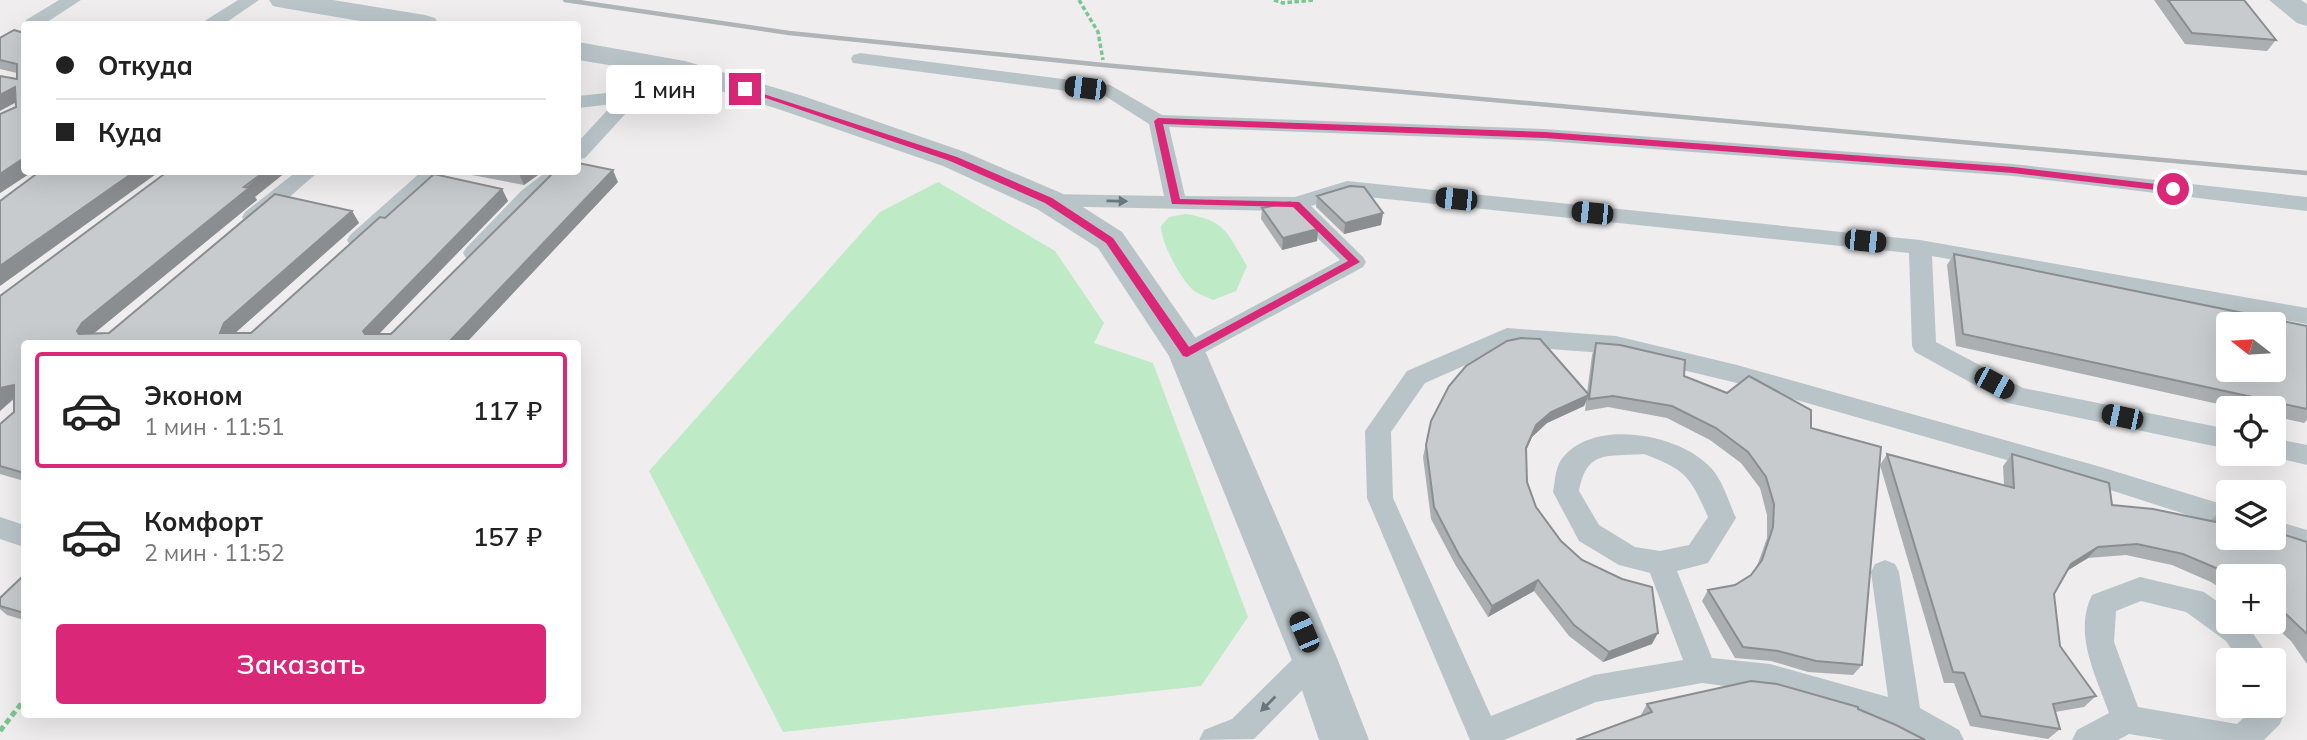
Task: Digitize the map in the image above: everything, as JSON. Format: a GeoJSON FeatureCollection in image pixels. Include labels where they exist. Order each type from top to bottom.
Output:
{"type":"FeatureCollection","features":[{"type":"Feature","properties":{"kind":"street"},"geometry":{"type":"LineString","coordinates":[[283,0],[407,21]]}},
{"type":"Feature","properties":{"kind":"street"},"geometry":{"type":"LineString","coordinates":[[2283,0],[2307,17]]}},
{"type":"Feature","properties":{"kind":"street"},"geometry":{"type":"LineString","coordinates":[[581,52],[674,68],[792,103],[954,159],[1049,201],[1110,240],[1187,353],[1314,658],[1344,740]]}},
{"type":"Feature","properties":{"kind":"lane"},"geometry":{"type":"LineString","coordinates":[[38,21],[72,0]]}},
{"type":"Feature","properties":{"kind":"lane"},"geometry":{"type":"LineString","coordinates":[[217,21],[250,0]]}},
{"type":"Feature","properties":{"kind":"lane"},"geometry":{"type":"LineString","coordinates":[[860,59],[1110,91],[1158,121],[1545,135],[2013,170],[2307,204]]}},
{"type":"Feature","properties":{"kind":"lane"},"geometry":{"type":"LineString","coordinates":[[581,152],[631,96],[674,68]]}},
{"type":"Feature","properties":{"kind":"lane"},"geometry":{"type":"LineString","coordinates":[[581,102],[631,96]]}},
{"type":"Feature","properties":{"kind":"lane"},"geometry":{"type":"LineString","coordinates":[[1158,121],[1175,202]]}},
{"type":"Feature","properties":{"kind":"lane"},"geometry":{"type":"LineString","coordinates":[[236,232],[304,175]]}},
{"type":"Feature","properties":{"kind":"lane"},"geometry":{"type":"LineString","coordinates":[[341,254],[420,175]]}},
{"type":"Feature","properties":{"kind":"lane"},"geometry":{"type":"LineString","coordinates":[[431,175],[455,180]]}},
{"type":"Feature","properties":{"kind":"lane"},"geometry":{"type":"LineString","coordinates":[[462,264],[529,196],[554,175]]}},
{"type":"Feature","properties":{"kind":"lane"},"geometry":{"type":"LineString","coordinates":[[1049,201],[1296,204],[1347,188],[1920,247],[2307,316]]}},
{"type":"Feature","properties":{"kind":"lane"},"geometry":{"type":"LineString","coordinates":[[505,191],[529,196]]}},
{"type":"Feature","properties":{"kind":"lane"},"geometry":{"type":"LineString","coordinates":[[1187,353],[1355,262],[1296,204]]}},
{"type":"Feature","properties":{"kind":"lane"},"geometry":{"type":"LineString","coordinates":[[1920,247],[1924,346],[2017,396],[2216,437]]}},
{"type":"Feature","properties":{"kind":"lane"},"geometry":{"type":"LineString","coordinates":[[1948,740],[1906,716],[1770,678],[1702,670],[1594,689],[1485,737],[1380,498],[1377,431],[1416,377],[1507,337],[1616,345],[1737,374],[2101,477],[2216,513]]}},
{"type":"Feature","properties":{"kind":"lane"},"geometry":{"type":"LineString","coordinates":[[1646,443],[1684,459],[1704,477],[1722,517],[1698,555],[1660,562],[1629,557],[1589,533],[1566,492],[1571,466],[1591,448],[1646,443]]}},
{"type":"Feature","properties":{"kind":"lane"},"geometry":{"type":"LineString","coordinates":[[2286,451],[2307,455]]}},
{"type":"Feature","properties":{"kind":"lane"},"geometry":{"type":"LineString","coordinates":[[0,528],[21,535]]}},
{"type":"Feature","properties":{"kind":"lane"},"geometry":{"type":"LineString","coordinates":[[2286,535],[2307,541]]}},
{"type":"Feature","properties":{"kind":"lane"},"geometry":{"type":"LineString","coordinates":[[1660,562],[1702,670]]}},
{"type":"Feature","properties":{"kind":"lane"},"geometry":{"type":"LineString","coordinates":[[1885,572],[1906,716]]}},
{"type":"Feature","properties":{"kind":"lane"},"geometry":{"type":"LineString","coordinates":[[2127,719],[2099,642],[2102,604],[2140,589],[2194,601],[2236,632],[2247,648]]}},
{"type":"Feature","properties":{"kind":"lane"},"geometry":{"type":"LineString","coordinates":[[1215,740],[1243,729],[1314,658]]}},
{"type":"Feature","properties":{"kind":"lane"},"geometry":{"type":"LineString","coordinates":[[2088,740],[2127,719],[2243,739],[2265,718]]}},
{"type":"Feature","properties":{"kind":"path"},"geometry":{"type":"LineString","coordinates":[[1079,0],[1098,32],[1110,91]]}},
{"type":"Feature","properties":{"kind":"path"},"geometry":{"type":"LineString","coordinates":[[1274,0],[1283,3],[1313,0]]}},
{"type":"Feature","properties":{"kind":"path"},"geometry":{"type":"LineString","coordinates":[[0,732],[21,704]]}},
{"type":"Feature","properties":{"kind":"green space"},"geometry":{"type":"Polygon","coordinates":[[[938,182],[1055,251],[1104,323],[1094,343],[1153,363],[1248,617],[1201,686],[783,732],[649,471],[880,212],[938,182]]]}},
{"type":"Feature","properties":{"kind":"green space"},"geometry":{"type":"Polygon","coordinates":[[[1185,214],[1217,224],[1229,237],[1247,266],[1236,291],[1213,300],[1193,290],[1183,277],[1172,260],[1161,226],[1169,217],[1185,214]]]}},
{"type":"Feature","properties":{"kind":"building"},"geometry":{"type":"Polygon","coordinates":[[[2168,0],[2244,0],[2276,40],[2192,33],[2168,0]]]}},
{"type":"Feature","properties":{"kind":"building"},"geometry":{"type":"Polygon","coordinates":[[[14,30],[21,32],[21,160],[0,174],[0,114],[16,107],[15,87],[0,95],[0,76],[17,79],[17,64],[0,60],[0,38],[14,30]]]}},
{"type":"Feature","properties":{"kind":"building"},"geometry":{"type":"Polygon","coordinates":[[[581,164],[613,170],[451,340],[21,340],[21,472],[0,466],[0,424],[14,412],[14,385],[0,388],[0,296],[163,175],[260,175],[244,187],[249,188],[82,323],[77,331],[79,334],[109,333],[275,194],[352,211],[224,323],[220,333],[251,333],[380,217],[385,218],[433,175],[502,189],[363,331],[365,334],[391,334],[551,175],[581,175],[581,164]]]}},
{"type":"Feature","properties":{"kind":"building"},"geometry":{"type":"Polygon","coordinates":[[[35,175],[130,175],[0,266],[0,201],[35,175]]]}},
{"type":"Feature","properties":{"kind":"building"},"geometry":{"type":"Polygon","coordinates":[[[1350,186],[1364,187],[1383,213],[1345,223],[1317,196],[1350,186]]]}},
{"type":"Feature","properties":{"kind":"building"},"geometry":{"type":"Polygon","coordinates":[[[1290,202],[1318,229],[1283,238],[1262,208],[1290,202]]]}},
{"type":"Feature","properties":{"kind":"building"},"geometry":{"type":"Polygon","coordinates":[[[1954,254],[2238,312],[2216,312],[2216,382],[2286,382],[2286,322],[2307,326],[2307,409],[2286,404],[2286,396],[2247,396],[1963,334],[1954,254]]]}},
{"type":"Feature","properties":{"kind":"building"},"geometry":{"type":"Polygon","coordinates":[[[1521,338],[1540,339],[1589,395],[1551,412],[1536,425],[1526,448],[1527,482],[1536,507],[1561,541],[1582,560],[1622,579],[1652,587],[1658,633],[1609,652],[1574,625],[1538,580],[1492,606],[1459,555],[1434,507],[1426,445],[1431,421],[1449,386],[1466,366],[1507,341],[1521,338]]]}},
{"type":"Feature","properties":{"kind":"building"},"geometry":{"type":"Polygon","coordinates":[[[1596,343],[1620,345],[1685,360],[1684,376],[1727,393],[1749,376],[1811,410],[1811,428],[1881,447],[1862,665],[1816,661],[1778,651],[1743,647],[1708,590],[1735,585],[1751,575],[1762,560],[1773,527],[1774,504],[1766,477],[1748,452],[1716,428],[1672,406],[1613,396],[1589,399],[1596,343]]]}},
{"type":"Feature","properties":{"kind":"building"},"geometry":{"type":"Polygon","coordinates":[[[1887,454],[2014,488],[2012,454],[2109,483],[2112,505],[2153,509],[2216,522],[2216,550],[2286,550],[2286,535],[2307,542],[2307,634],[2286,614],[2286,564],[2216,564],[2216,568],[2183,554],[2137,544],[2098,547],[2071,564],[2054,594],[2060,646],[2096,696],[2053,704],[2060,729],[1981,716],[1964,673],[1953,672],[1887,454]]]}},
{"type":"Feature","properties":{"kind":"building"},"geometry":{"type":"Polygon","coordinates":[[[21,578],[21,612],[0,606],[0,598],[21,578]]]}},
{"type":"Feature","properties":{"kind":"building"},"geometry":{"type":"Polygon","coordinates":[[[1751,681],[1777,684],[1858,707],[1925,740],[1576,740],[1652,712],[1647,704],[1751,681]]]}},
{"type":"Feature","properties":{"kind":"railway"},"geometry":{"type":"LineString","coordinates":[[565,0],[789,33],[1103,65],[2307,173]]}},
{"type":"Feature","properties":{"kind":"route"},"geometry":{"type":"LineString","coordinates":[[745,89],[954,159],[1049,201],[1110,240],[1187,353],[1355,262],[1296,204],[1175,202],[1158,121],[1545,135],[2013,170],[2173,189]]}}]}
